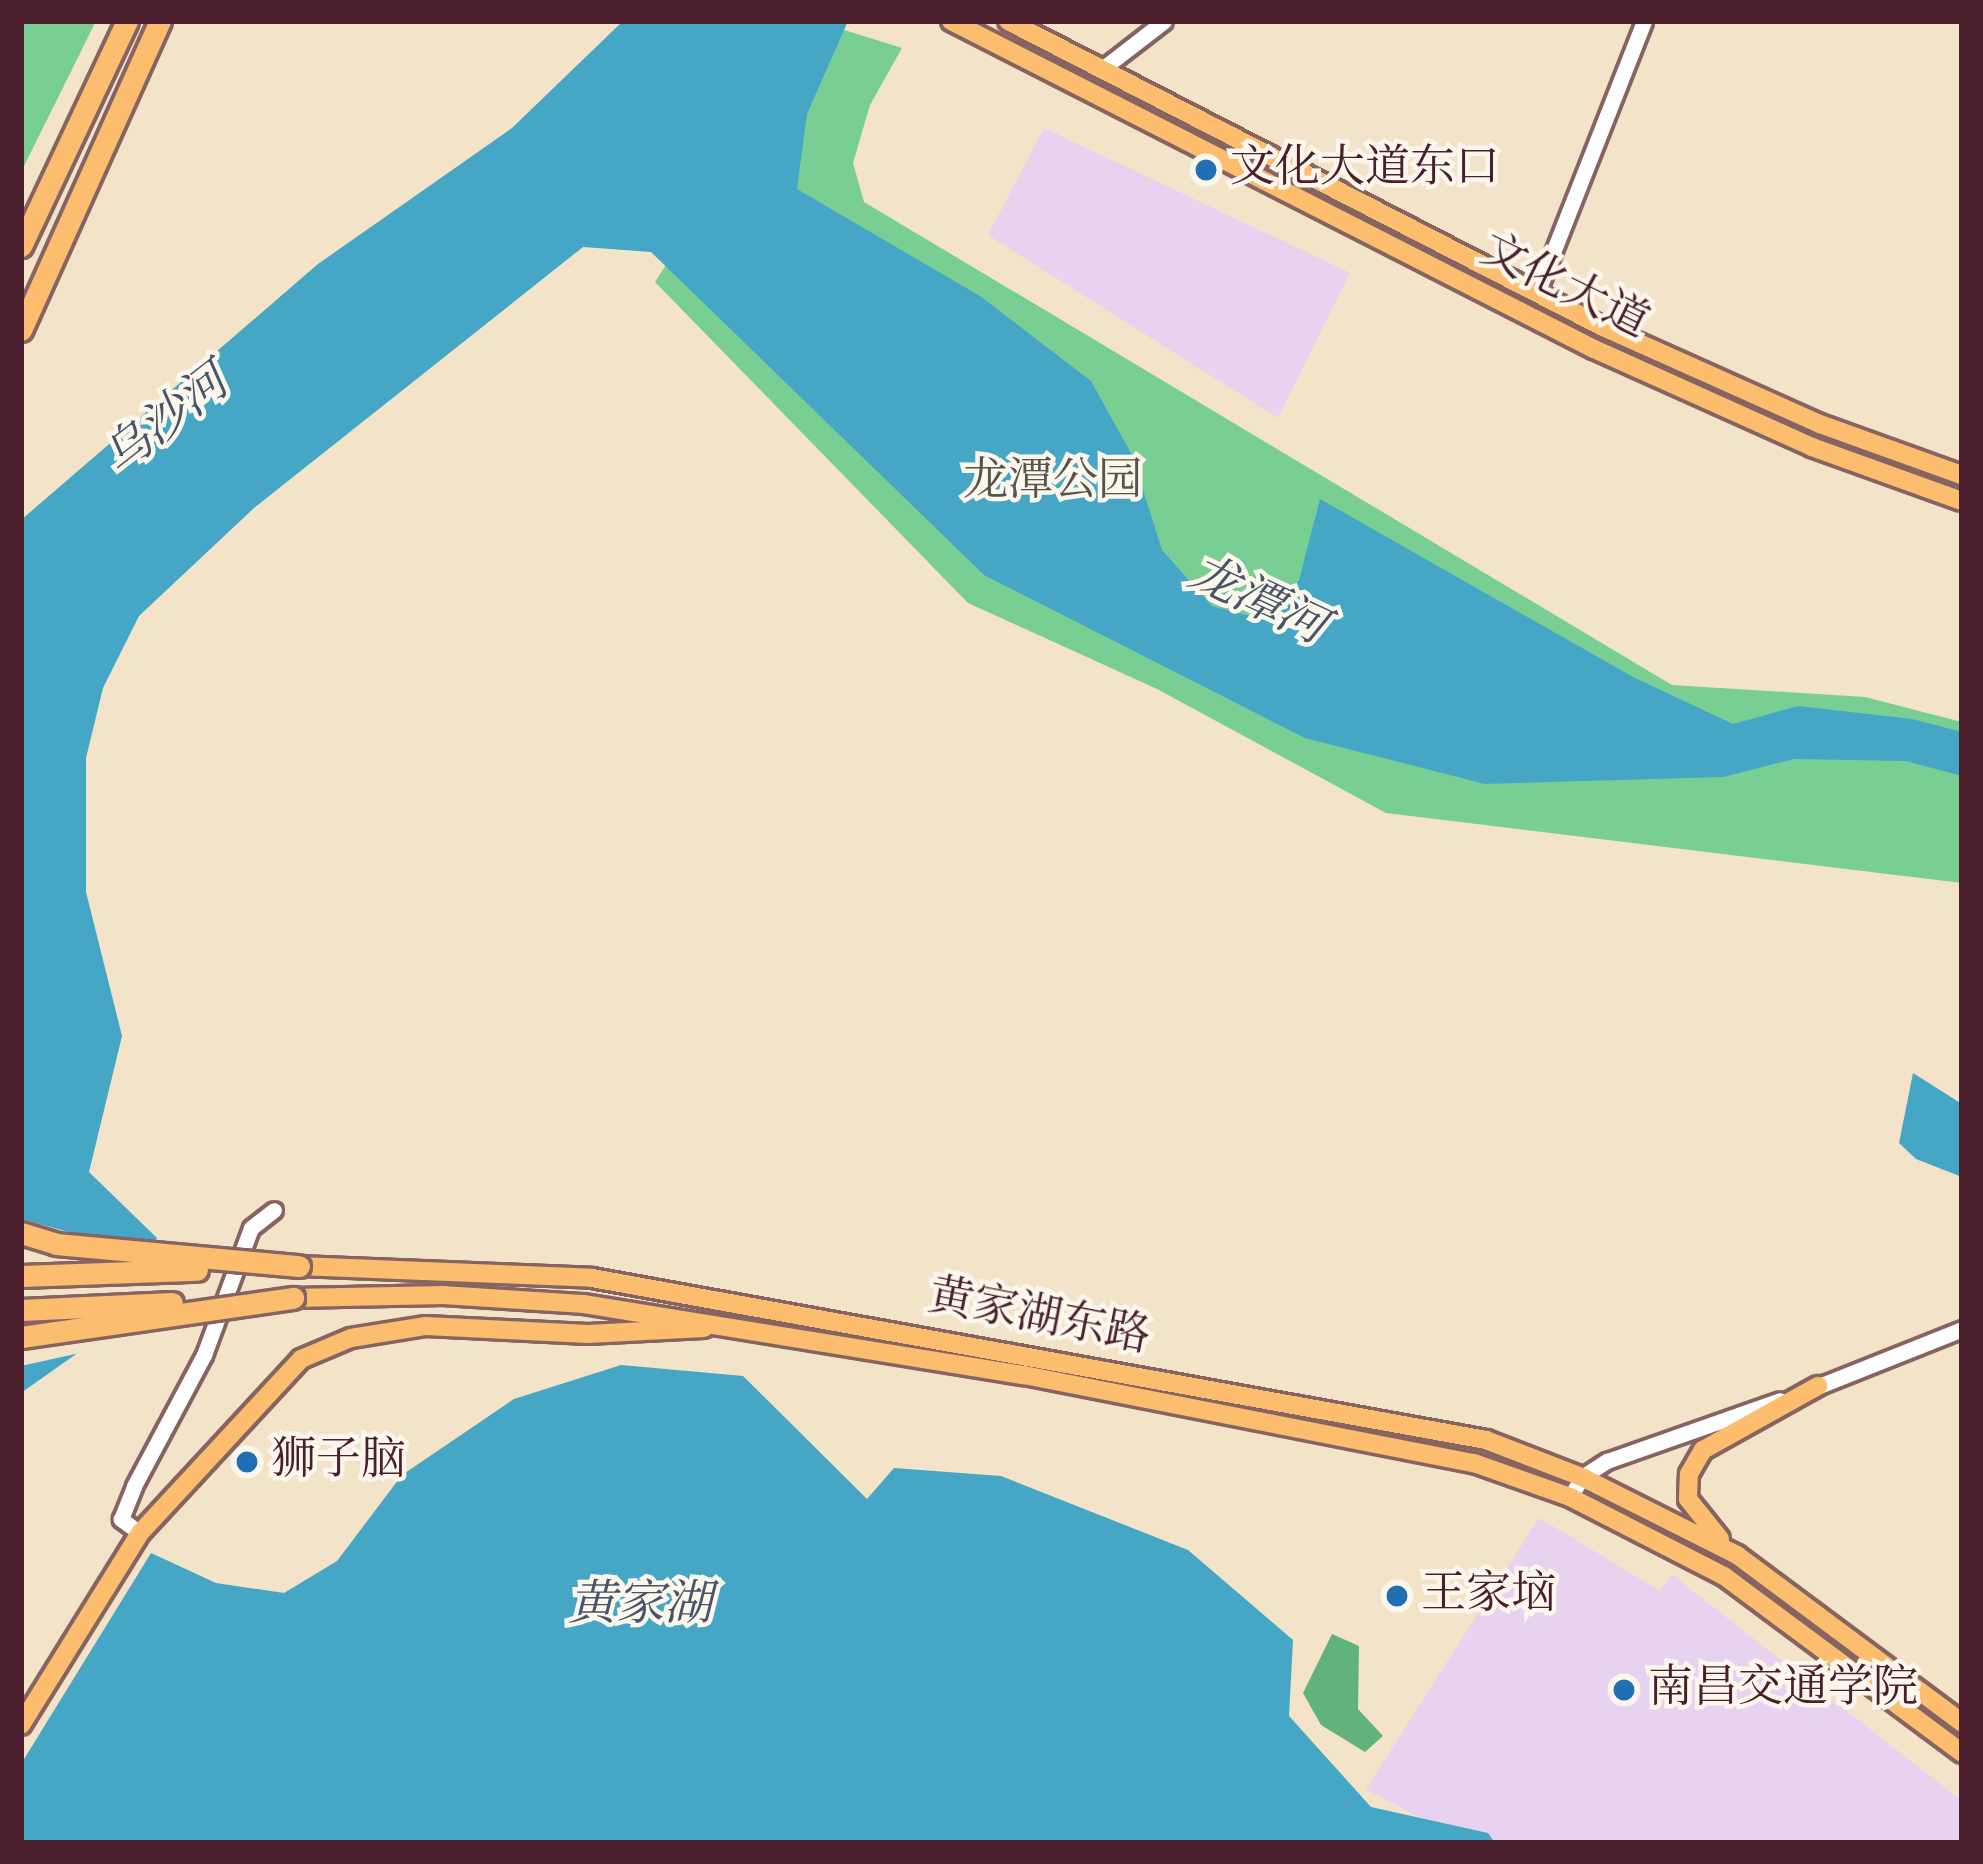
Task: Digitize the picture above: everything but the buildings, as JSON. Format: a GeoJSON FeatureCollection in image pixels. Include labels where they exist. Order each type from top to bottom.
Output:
{"type":"FeatureCollection","features":[{"type":"Feature","properties":{"kind":"highway"},"geometry":{"type":"LineString","coordinates":[[21,246],[127,21]]}},
{"type":"Feature","properties":{"kind":"highway"},"geometry":{"type":"LineString","coordinates":[[21,330],[160,21]]}},
{"type":"Feature","properties":{"kind":"highway"},"geometry":{"type":"LineString","coordinates":[[21,1233],[98,1249],[299,1266]]}},
{"type":"Feature","properties":{"kind":"highway","name":"黄家湖东路"},"geometry":{"type":"LineString","coordinates":[[21,1276],[299,1266]]}},
{"type":"Feature","properties":{"kind":"highway"},"geometry":{"type":"LineString","coordinates":[[21,1337],[292,1298]]}},
{"type":"Feature","properties":{"kind":"highway","name":"黄家湖东路"},"geometry":{"type":"LineString","coordinates":[[21,1310],[292,1298]]}},
{"type":"Feature","properties":{"kind":"main road","name":"文化大道"},"geometry":{"type":"LineString","coordinates":[[950,21],[1594,349],[1812,447],[1962,501]]}},
{"type":"Feature","properties":{"kind":"main road","name":"文化大道"},"geometry":{"type":"LineString","coordinates":[[1009,21],[1538,293],[1820,424],[1962,475]]}},
{"type":"Feature","properties":{"kind":"main road","name":"黄家湖东路"},"geometry":{"type":"LineString","coordinates":[[299,1266],[592,1278],[735,1300],[1486,1440],[1582,1477],[1737,1555],[1962,1723]]}},
{"type":"Feature","properties":{"kind":"main road","name":"黄家湖东路"},"geometry":{"type":"LineString","coordinates":[[292,1298],[444,1295],[728,1325],[1355,1436],[1474,1463],[1570,1497],[1724,1576],[1962,1753]]}},
{"type":"Feature","properties":{"kind":"main road","name":"黄家湖东路"},"geometry":{"type":"LineString","coordinates":[[21,1725],[140,1533],[301,1359],[351,1338],[426,1326],[588,1334],[728,1325]]}},
{"type":"Feature","properties":{"kind":"main road"},"geometry":{"type":"LineString","coordinates":[[1737,1555],[1696,1516],[1689,1474],[1703,1450],[1818,1386]]}},
{"type":"Feature","properties":{"kind":"street"},"geometry":{"type":"LineString","coordinates":[[1102,69],[1164,21]]}},
{"type":"Feature","properties":{"kind":"street"},"geometry":{"type":"LineString","coordinates":[[1538,293],[1644,21]]}},
{"type":"Feature","properties":{"kind":"street"},"geometry":{"type":"LineString","coordinates":[[140,1533],[121,1519],[134,1486],[204,1355],[251,1228],[274,1210]]}},
{"type":"Feature","properties":{"kind":"street"},"geometry":{"type":"LineString","coordinates":[[1570,1497],[1582,1477],[1962,1329]]}},
{"type":"Feature","properties":{"kind":"shaded area"},"geometry":{"type":"Polygon","coordinates":[[[1044,128],[1350,273],[1278,418],[988,235],[1044,128]]]}},
{"type":"Feature","properties":{"kind":"shaded area","name":"南昌交通学院"},"geometry":{"type":"Polygon","coordinates":[[[1539,1518],[1660,1591],[1672,1575],[1962,1801],[1962,1843],[1468,1843],[1366,1789],[1539,1518]]]}},
{"type":"Feature","properties":{"kind":"green space"},"geometry":{"type":"Polygon","coordinates":[[[21,21],[96,21],[21,172],[21,21]]]}},
{"type":"Feature","properties":{"kind":"green space","name":"龙潭公园"},"geometry":{"type":"Polygon","coordinates":[[[822,23],[902,48],[870,105],[853,163],[864,202],[1672,685],[1865,697],[1962,722],[1962,883],[1386,813],[1157,689],[968,603],[655,282],[822,23]]]}},
{"type":"Feature","properties":{"kind":"green space"},"geometry":{"type":"Polygon","coordinates":[[[1332,1634],[1359,1646],[1358,1709],[1383,1736],[1365,1752],[1321,1725],[1303,1693],[1332,1634]]]}},
{"type":"Feature","properties":{"kind":"water","name":"乌沙河"},"geometry":{"type":"Polygon","coordinates":[[[623,21],[848,21],[807,114],[797,189],[980,296],[1091,381],[1132,455],[1162,550],[1212,606],[1266,620],[1299,580],[1320,499],[1633,677],[1733,724],[1798,706],[1912,719],[1962,732],[1962,776],[1906,761],[1794,759],[1723,777],[1485,784],[1305,738],[984,575],[651,252],[583,247],[254,508],[139,616],[103,688],[86,758],[86,892],[122,1036],[89,1172],[157,1238],[113,1328],[21,1393],[21,520],[318,264],[512,128],[623,21]]]}},
{"type":"Feature","properties":{"kind":"water"},"geometry":{"type":"Polygon","coordinates":[[[1913,1073],[1962,1104],[1962,1177],[1916,1159],[1899,1143],[1913,1073]]]}},
{"type":"Feature","properties":{"kind":"water","name":"黄家湖"},"geometry":{"type":"Polygon","coordinates":[[[621,1365],[743,1376],[867,1499],[894,1468],[1001,1476],[1188,1550],[1293,1640],[1289,1716],[1371,1807],[1488,1833],[1495,1843],[21,1843],[21,1764],[151,1553],[216,1583],[284,1593],[337,1561],[402,1475],[514,1399],[621,1365]]]}},
{"type":"Feature","properties":{"kind":"pier"},"geometry":{"type":"Polygon","coordinates":[[[21,1219],[113,1244],[160,1246],[117,1333],[93,1350],[21,1366],[21,1219]]]}},
{"type":"Feature","properties":{"kind":"place","name":"文化大道东口"},"geometry":{"type":"Point","coordinates":[1206,170]}},
{"type":"Feature","properties":{"kind":"place","name":"狮子脑"},"geometry":{"type":"Point","coordinates":[247,1462]}},
{"type":"Feature","properties":{"kind":"place","name":"王家垴"},"geometry":{"type":"Point","coordinates":[1397,1596]}},
{"type":"Feature","properties":{"kind":"place","name":"南昌交通学院"},"geometry":{"type":"Point","coordinates":[1624,1690]}},
{"type":"Feature","properties":{"kind":"water label","name":"龙潭河"},"geometry":{"type":"Point","coordinates":[1257,602]}}]}
